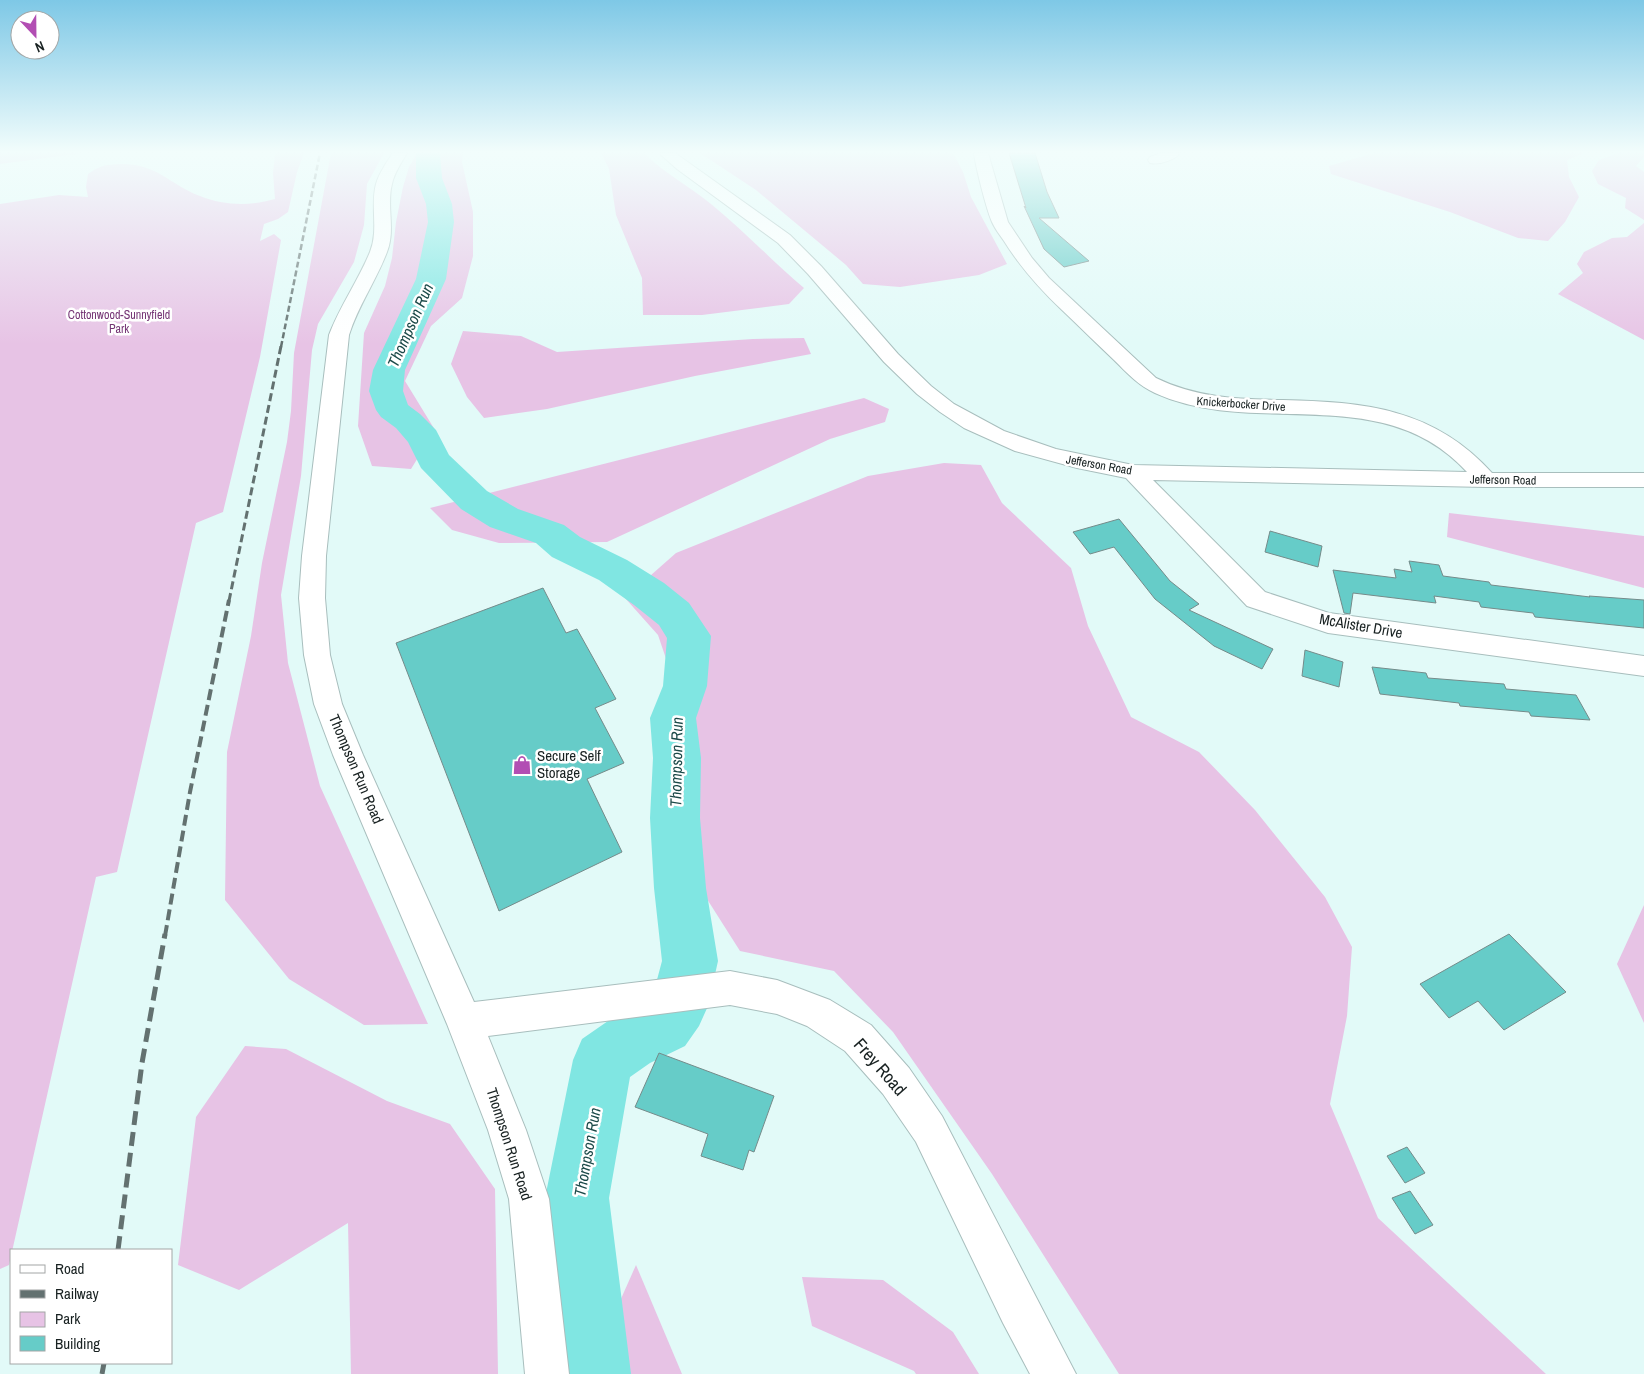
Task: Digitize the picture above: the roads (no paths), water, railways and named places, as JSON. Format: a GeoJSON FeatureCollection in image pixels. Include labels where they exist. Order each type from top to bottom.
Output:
{"type":"FeatureCollection","features":[{"type":"Feature","properties":{"kind":"street","name":"Thompson Run Road"},"geometry":{"type":"LineString","coordinates":[[383,217],[380,251],[347,312],[339,335],[314,556],[313,626],[325,688],[335,721],[464,1021],[507,1130],[528,1199],[546,1374]]}},
{"type":"Feature","properties":{"kind":"street","name":"Jefferson Road"},"geometry":{"type":"LineString","coordinates":[[753,217],[798,253],[924,390],[975,426],[1005,440],[1044,454],[1081,464],[1133,472],[1486,480],[1644,480]]}},
{"type":"Feature","properties":{"kind":"street","name":"Knickerbocker Drive"},"geometry":{"type":"LineString","coordinates":[[999,217],[1025,261],[1043,282],[1149,382],[1171,393],[1196,401],[1238,406],[1340,409],[1399,421],[1447,444],[1459,452],[1486,480]]}},
{"type":"Feature","properties":{"kind":"street","name":"McAlister Drive"},"geometry":{"type":"LineString","coordinates":[[1133,472],[1256,599],[1328,623],[1644,666]]}},
{"type":"Feature","properties":{"kind":"street","name":"Frey Road"},"geometry":{"type":"LineString","coordinates":[[464,1021],[730,988],[777,996],[818,1012],[858,1038],[896,1081],[928,1129],[1018,1308],[1054,1374]]}},
{"type":"Feature","properties":{"kind":"waterway","name":"Thompson Run"},"geometry":{"type":"LineString","coordinates":[[440,217],[431,279],[389,370],[386,391],[393,410],[408,421],[424,438],[434,460],[474,500],[504,518],[550,534],[566,547],[613,570],[649,594],[674,614],[689,636],[685,686],[673,718],[677,758],[675,818],[680,888],[690,961],[679,1006],[664,1025],[629,1042],[603,1060],[577,1198],[595,1374]]}},
{"type":"Feature","properties":{"kind":"railway"},"geometry":{"type":"LineString","coordinates":[[281,347],[307,217]]}},
{"type":"Feature","properties":{"kind":"railway"},"geometry":{"type":"LineString","coordinates":[[229,601],[281,346]]}},
{"type":"Feature","properties":{"kind":"railway"},"geometry":{"type":"LineString","coordinates":[[165,936],[190,792],[229,600]]}},
{"type":"Feature","properties":{"kind":"railway"},"geometry":{"type":"LineString","coordinates":[[118,1249],[142,1063],[165,934]]}},
{"type":"Feature","properties":{"kind":"railway"},"geometry":{"type":"LineString","coordinates":[[102,1374],[104,1364]]}},
{"type":"Feature","properties":{"kind":"place","name":"Secure Self Storage"},"geometry":{"type":"Point","coordinates":[522,765]}},
{"type":"Feature","properties":{"kind":"park label","name":"Cottonwood-Sunnyfield Park"},"geometry":{"type":"Point","coordinates":[119,322]}}]}
